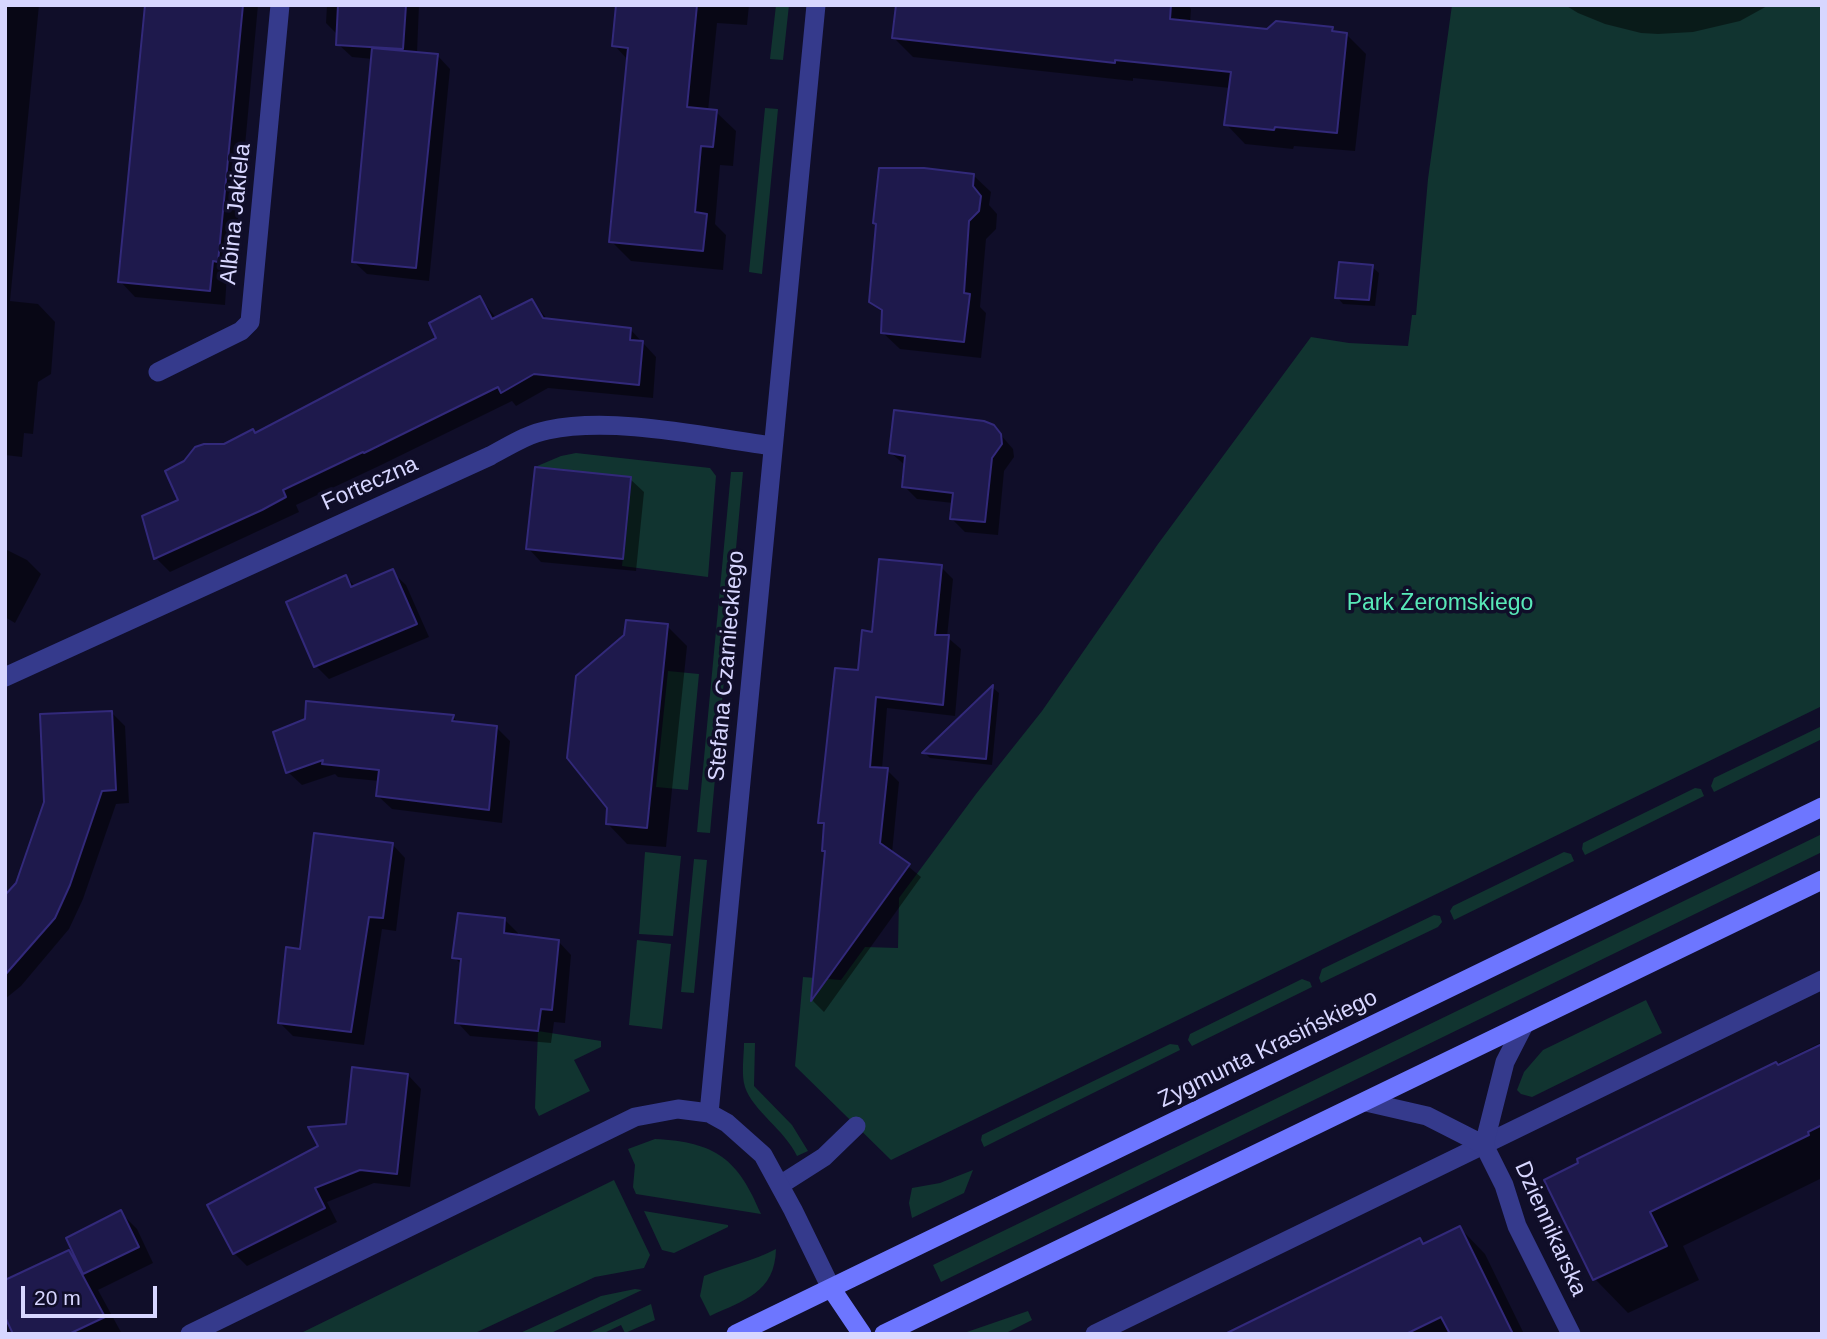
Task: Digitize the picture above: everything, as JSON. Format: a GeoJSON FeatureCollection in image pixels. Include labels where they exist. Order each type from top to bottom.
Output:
{"type":"FeatureCollection","features":[{"type":"Feature","properties":{"kind":"main road","name":"Zygmunta Krasińskiego"},"geometry":{"type":"LineString","coordinates":[[736,1334],[1822,807]]}},
{"type":"Feature","properties":{"kind":"main road"},"geometry":{"type":"LineString","coordinates":[[884,1334],[1822,880]]}},
{"type":"Feature","properties":{"kind":"main road"},"geometry":{"type":"LineString","coordinates":[[831,1289],[862,1334]]}},
{"type":"Feature","properties":{"kind":"street","name":"Albina Jakiela"},"geometry":{"type":"LineString","coordinates":[[158,372],[241,331],[250,322],[280,5]]}},
{"type":"Feature","properties":{"kind":"street","name":"Stefana Czarnieckiego"},"geometry":{"type":"LineString","coordinates":[[709,1112],[816,5]]}},
{"type":"Feature","properties":{"kind":"street","name":"Forteczna"},"geometry":{"type":"LineString","coordinates":[[5,677],[490,456],[524,438],[548,430],[592,426],[645,429],[773,446]]}},
{"type":"Feature","properties":{"kind":"street"},"geometry":{"type":"LineString","coordinates":[[1095,1334],[1822,980]]}},
{"type":"Feature","properties":{"kind":"street","name":"Dziennikarska"},"geometry":{"type":"LineString","coordinates":[[1484,1145],[1505,1062],[1524,1025]]}},
{"type":"Feature","properties":{"kind":"street","name":"Dziennikarska"},"geometry":{"type":"LineString","coordinates":[[1366,1102],[1427,1116],[1484,1145],[1504,1185],[1517,1226],[1571,1334]]}},
{"type":"Feature","properties":{"kind":"street"},"geometry":{"type":"LineString","coordinates":[[190,1334],[635,1117],[678,1109],[709,1112],[727,1123],[763,1155],[831,1289]]}},
{"type":"Feature","properties":{"kind":"street"},"geometry":{"type":"LineString","coordinates":[[780,1185],[824,1157],[856,1126]]}},
{"type":"Feature","properties":{"kind":"green space"},"geometry":{"type":"Polygon","coordinates":[[[776,5],[789,5],[783,60],[770,59],[776,5]]]}},
{"type":"Feature","properties":{"kind":"green space","name":"Park Żeromskiego"},"geometry":{"type":"Polygon","coordinates":[[[1452,5],[1822,5],[1822,706],[891,1160],[795,1066],[803,977],[841,980],[865,947],[898,948],[899,898],[1042,711],[1158,544],[1311,337],[1349,343],[1408,346],[1412,315],[1416,315],[1428,179],[1452,5]]]}},
{"type":"Feature","properties":{"kind":"green space"},"geometry":{"type":"Polygon","coordinates":[[[765,108],[778,109],[762,274],[749,272],[765,108]]]}},
{"type":"Feature","properties":{"kind":"green space"},"geometry":{"type":"Polygon","coordinates":[[[576,453],[710,468],[716,476],[708,577],[622,566],[631,477],[535,467],[576,453]]]}},
{"type":"Feature","properties":{"kind":"green space"},"geometry":{"type":"Polygon","coordinates":[[[731,472],[743,472],[710,833],[697,832],[731,472]]]}},
{"type":"Feature","properties":{"kind":"green space"},"geometry":{"type":"Polygon","coordinates":[[[668,671],[699,674],[688,790],[656,787],[668,671]]]}},
{"type":"Feature","properties":{"kind":"green space"},"geometry":{"type":"Polygon","coordinates":[[[1822,726],[1822,739],[1714,792],[1711,786],[1714,778],[1822,726]]]}},
{"type":"Feature","properties":{"kind":"green space"},"geometry":{"type":"Polygon","coordinates":[[[1695,788],[1701,789],[1704,796],[1585,855],[1583,843],[1695,788]]]}},
{"type":"Feature","properties":{"kind":"green space"},"geometry":{"type":"Polygon","coordinates":[[[1822,834],[1822,852],[941,1282],[933,1265],[1822,834]]]}},
{"type":"Feature","properties":{"kind":"green space"},"geometry":{"type":"Polygon","coordinates":[[[645,852],[681,856],[673,936],[639,934],[645,852]]]}},
{"type":"Feature","properties":{"kind":"green space"},"geometry":{"type":"Polygon","coordinates":[[[1564,852],[1571,854],[1574,861],[1454,920],[1450,911],[1453,906],[1564,852]]]}},
{"type":"Feature","properties":{"kind":"green space"},"geometry":{"type":"Polygon","coordinates":[[[694,859],[707,860],[694,993],[681,992],[694,859]]]}},
{"type":"Feature","properties":{"kind":"green space"},"geometry":{"type":"Polygon","coordinates":[[[1434,915],[1440,916],[1442,922],[1438,927],[1321,983],[1319,978],[1322,969],[1434,915]]]}},
{"type":"Feature","properties":{"kind":"green space"},"geometry":{"type":"Polygon","coordinates":[[[637,940],[671,944],[662,1029],[629,1025],[637,940]]]}},
{"type":"Feature","properties":{"kind":"green space"},"geometry":{"type":"Polygon","coordinates":[[[1302,979],[1310,982],[1312,987],[1192,1046],[1188,1040],[1190,1034],[1302,979]]]}},
{"type":"Feature","properties":{"kind":"green space"},"geometry":{"type":"Polygon","coordinates":[[[1646,1000],[1662,1033],[1532,1097],[1517,1090],[1524,1072],[1543,1050],[1646,1000]]]}},
{"type":"Feature","properties":{"kind":"green space"},"geometry":{"type":"Polygon","coordinates":[[[538,1031],[601,1041],[601,1047],[574,1060],[590,1091],[539,1116],[535,1108],[538,1031]]]}},
{"type":"Feature","properties":{"kind":"green space"},"geometry":{"type":"Polygon","coordinates":[[[744,1043],[755,1043],[754,1086],[792,1125],[808,1151],[797,1156],[785,1137],[749,1096],[743,1076],[744,1043]]]}},
{"type":"Feature","properties":{"kind":"green space"},"geometry":{"type":"Polygon","coordinates":[[[1170,1044],[1178,1045],[1180,1050],[984,1147],[982,1135],[1170,1044]]]}},
{"type":"Feature","properties":{"kind":"green space"},"geometry":{"type":"Polygon","coordinates":[[[655,1139],[694,1144],[722,1157],[743,1180],[761,1214],[636,1194],[633,1187],[635,1165],[628,1149],[655,1139]]]}},
{"type":"Feature","properties":{"kind":"green space"},"geometry":{"type":"Polygon","coordinates":[[[973,1170],[964,1193],[912,1218],[909,1203],[912,1188],[940,1183],[973,1170]]]}},
{"type":"Feature","properties":{"kind":"green space"},"geometry":{"type":"Polygon","coordinates":[[[614,1180],[650,1255],[644,1268],[595,1277],[473,1334],[299,1334],[614,1180]]]}},
{"type":"Feature","properties":{"kind":"green space"},"geometry":{"type":"Polygon","coordinates":[[[644,1211],[728,1227],[674,1253],[662,1250],[644,1211]]]}},
{"type":"Feature","properties":{"kind":"green space"},"geometry":{"type":"Polygon","coordinates":[[[776,1249],[770,1276],[764,1285],[746,1299],[710,1316],[700,1296],[704,1276],[776,1249]]]}},
{"type":"Feature","properties":{"kind":"green space"},"geometry":{"type":"Polygon","coordinates":[[[642,1290],[549,1334],[518,1334],[601,1296],[642,1290]]]}},
{"type":"Feature","properties":{"kind":"green space"},"geometry":{"type":"Polygon","coordinates":[[[651,1304],[655,1320],[625,1333],[621,1325],[602,1334],[586,1334],[651,1304]]]}},
{"type":"Feature","properties":{"kind":"green space"},"geometry":{"type":"Polygon","coordinates":[[[1028,1311],[1032,1320],[1004,1334],[964,1333],[1028,1311]]]}},
{"type":"Feature","properties":{"kind":"building"},"geometry":{"type":"Polygon","coordinates":[[[145,5],[243,5],[218,262],[213,261],[210,291],[118,282],[145,5]]]}},
{"type":"Feature","properties":{"kind":"building"},"geometry":{"type":"Polygon","coordinates":[[[338,5],[406,5],[403,49],[336,45],[338,5]]]}},
{"type":"Feature","properties":{"kind":"building"},"geometry":{"type":"Polygon","coordinates":[[[616,5],[697,5],[687,107],[717,110],[713,147],[701,146],[695,212],[707,214],[703,251],[609,242],[628,48],[612,46],[616,5]]]}},
{"type":"Feature","properties":{"kind":"building"},"geometry":{"type":"Polygon","coordinates":[[[896,5],[1171,5],[1170,19],[1267,29],[1276,21],[1333,27],[1332,31],[1347,33],[1337,133],[1224,125],[1231,72],[1115,60],[1115,63],[892,38],[896,5]]]}},
{"type":"Feature","properties":{"kind":"building"},"geometry":{"type":"Polygon","coordinates":[[[372,48],[438,54],[416,268],[352,262],[372,48]]]}},
{"type":"Feature","properties":{"kind":"building"},"geometry":{"type":"Polygon","coordinates":[[[879,168],[924,168],[974,174],[973,186],[981,196],[979,211],[969,221],[964,293],[970,294],[964,342],[881,333],[882,310],[869,302],[879,168]]]}},
{"type":"Feature","properties":{"kind":"building"},"geometry":{"type":"Polygon","coordinates":[[[1339,262],[1373,265],[1369,300],[1335,298],[1339,262]]]}},
{"type":"Feature","properties":{"kind":"building"},"geometry":{"type":"Polygon","coordinates":[[[480,296],[492,319],[532,299],[543,318],[631,328],[630,340],[643,341],[639,385],[534,374],[501,393],[498,387],[283,490],[286,497],[262,510],[154,559],[142,516],[178,500],[165,471],[184,461],[195,447],[224,444],[253,429],[255,433],[436,338],[429,323],[480,296]]]}},
{"type":"Feature","properties":{"kind":"building"},"geometry":{"type":"Polygon","coordinates":[[[894,410],[984,421],[994,425],[1001,434],[1002,444],[992,458],[985,522],[950,519],[953,493],[902,487],[905,456],[889,453],[894,410]]]}},
{"type":"Feature","properties":{"kind":"building"},"geometry":{"type":"Polygon","coordinates":[[[535,467],[631,477],[623,559],[526,549],[535,467]]]}},
{"type":"Feature","properties":{"kind":"building"},"geometry":{"type":"Polygon","coordinates":[[[879,559],[942,565],[935,635],[949,635],[943,705],[876,697],[870,767],[888,768],[880,843],[910,864],[811,1001],[825,851],[822,851],[824,823],[818,823],[835,668],[858,670],[862,630],[872,632],[879,559]]]}},
{"type":"Feature","properties":{"kind":"building"},"geometry":{"type":"Polygon","coordinates":[[[393,569],[417,624],[314,667],[286,602],[346,575],[351,587],[393,569]]]}},
{"type":"Feature","properties":{"kind":"building"},"geometry":{"type":"Polygon","coordinates":[[[626,620],[668,624],[647,828],[606,824],[607,808],[567,758],[576,676],[624,635],[626,620]]]}},
{"type":"Feature","properties":{"kind":"building"},"geometry":{"type":"Polygon","coordinates":[[[993,685],[986,759],[922,753],[993,685]]]}},
{"type":"Feature","properties":{"kind":"building"},"geometry":{"type":"Polygon","coordinates":[[[306,701],[454,715],[452,721],[497,726],[489,810],[376,796],[379,770],[322,764],[323,760],[286,773],[273,732],[305,719],[306,701]]]}},
{"type":"Feature","properties":{"kind":"building"},"geometry":{"type":"Polygon","coordinates":[[[112,711],[116,790],[102,791],[70,885],[55,918],[5,975],[5,895],[16,883],[44,802],[40,714],[112,711]]]}},
{"type":"Feature","properties":{"kind":"building"},"geometry":{"type":"Polygon","coordinates":[[[314,833],[393,843],[383,918],[369,917],[351,1032],[278,1023],[286,947],[300,949],[314,833]]]}},
{"type":"Feature","properties":{"kind":"building"},"geometry":{"type":"Polygon","coordinates":[[[458,913],[505,918],[504,933],[559,940],[552,1010],[541,1009],[538,1031],[455,1023],[461,959],[452,958],[458,913]]]}},
{"type":"Feature","properties":{"kind":"building"},"geometry":{"type":"Polygon","coordinates":[[[1822,1044],[1822,1125],[1808,1132],[1809,1135],[1650,1212],[1667,1246],[1593,1280],[1544,1180],[1578,1163],[1577,1159],[1776,1062],[1778,1065],[1822,1044]]]}},
{"type":"Feature","properties":{"kind":"building"},"geometry":{"type":"Polygon","coordinates":[[[352,1067],[408,1074],[397,1174],[360,1170],[315,1188],[325,1208],[233,1254],[207,1205],[318,1146],[308,1127],[346,1124],[352,1067]]]}},
{"type":"Feature","properties":{"kind":"building"},"geometry":{"type":"Polygon","coordinates":[[[121,1210],[139,1247],[83,1274],[66,1238],[121,1210]]]}},
{"type":"Feature","properties":{"kind":"building"},"geometry":{"type":"Polygon","coordinates":[[[1460,1226],[1513,1334],[1450,1334],[1441,1317],[1406,1334],[1225,1334],[1420,1238],[1423,1244],[1460,1226]]]}},
{"type":"Feature","properties":{"kind":"building"},"geometry":{"type":"Polygon","coordinates":[[[69,1250],[105,1317],[69,1334],[13,1334],[5,1317],[5,1280],[69,1250]]]}}]}
